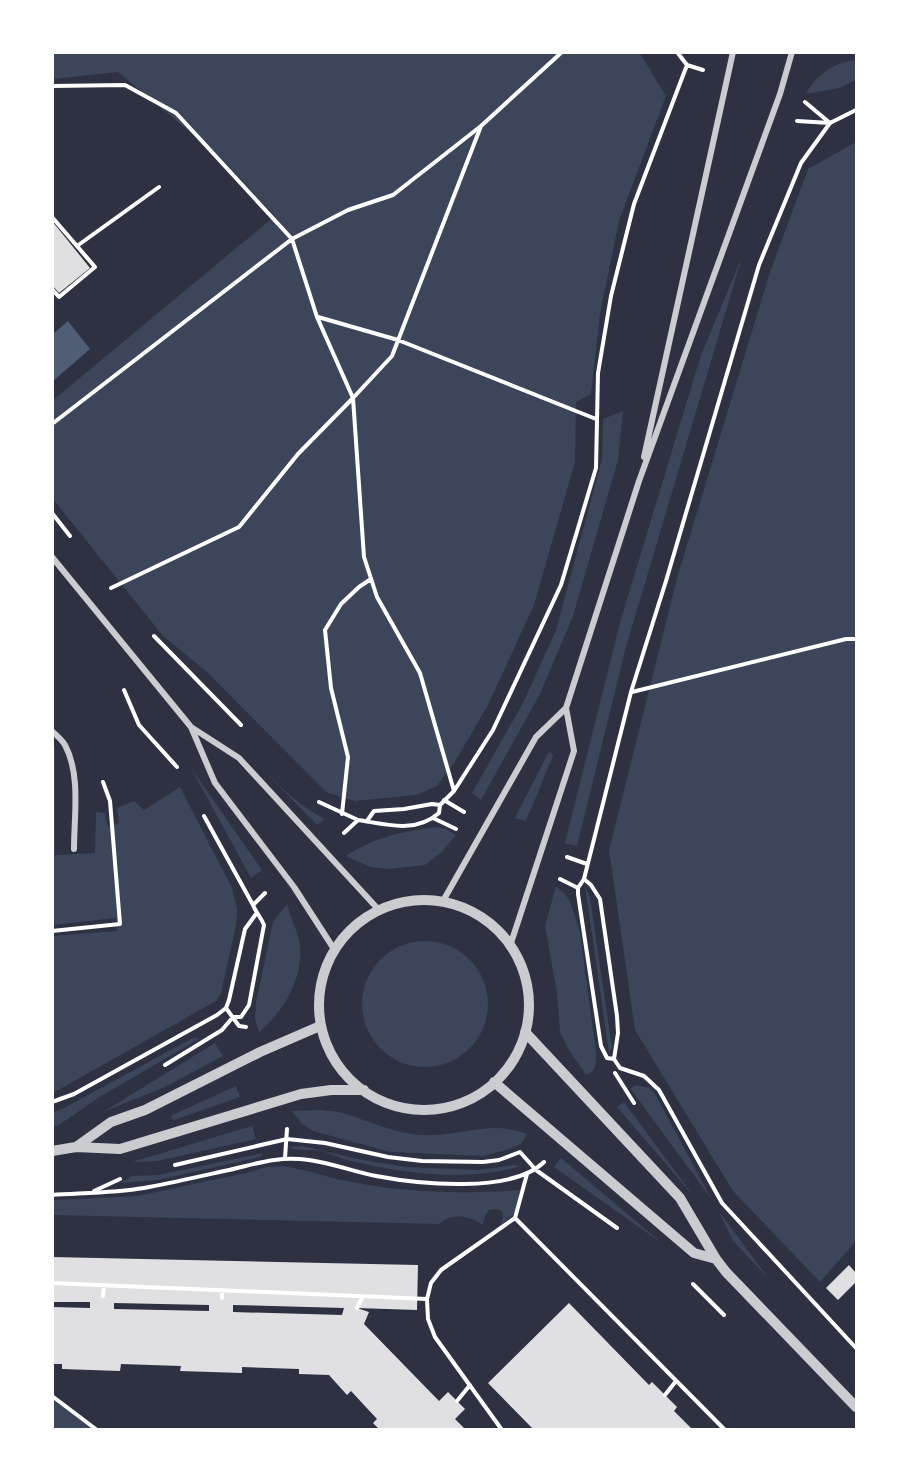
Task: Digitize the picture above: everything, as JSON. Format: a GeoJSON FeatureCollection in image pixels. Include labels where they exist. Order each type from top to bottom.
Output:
{"type":"FeatureCollection","features":[{"type":"Feature","properties":{"kind":"street"},"geometry":{"type":"LineString","coordinates":[[639,481],[733,52]]}},
{"type":"Feature","properties":{"kind":"street"},"geometry":{"type":"LineString","coordinates":[[510,946],[574,751],[566,708],[639,481],[780,94],[792,52]]}},
{"type":"Feature","properties":{"kind":"street"},"geometry":{"type":"LineString","coordinates":[[52,557],[191,727],[215,783],[294,887],[334,949]]}},
{"type":"Feature","properties":{"kind":"street"},"geometry":{"type":"LineString","coordinates":[[443,901],[536,736],[566,708]]}},
{"type":"Feature","properties":{"kind":"street"},"geometry":{"type":"LineString","coordinates":[[191,727],[239,758],[378,909]]}},
{"type":"Feature","properties":{"kind":"street"},"geometry":{"type":"LineString","coordinates":[[53,732],[64,743],[71,761],[74,778],[74,849]]}},
{"type":"Feature","properties":{"kind":"street"},"geometry":{"type":"LineString","coordinates":[[410,900],[443,901],[475,914],[497,929],[510,946],[525,976],[529,1004],[525,1032],[517,1057],[510,1069],[467,1100],[436,1109],[404,1108],[374,1097],[348,1078],[330,1051],[320,1026],[318,1000],[323,973],[334,949],[378,909],[410,900]]}},
{"type":"Feature","properties":{"kind":"street"},"geometry":{"type":"LineString","coordinates":[[76,1147],[111,1122],[146,1110],[260,1052],[320,1026]]}},
{"type":"Feature","properties":{"kind":"street"},"geometry":{"type":"LineString","coordinates":[[525,1032],[680,1198],[726,1272],[856,1407]]}},
{"type":"Feature","properties":{"kind":"street"},"geometry":{"type":"LineString","coordinates":[[494,1082],[694,1253],[716,1259]]}},
{"type":"Feature","properties":{"kind":"street"},"geometry":{"type":"LineString","coordinates":[[52,1151],[76,1147],[120,1149],[301,1094],[331,1090],[365,1090]]}},
{"type":"Feature","properties":{"kind":"path"},"geometry":{"type":"LineString","coordinates":[[52,424],[292,239],[348,210],[393,195],[481,126],[562,52]]}},
{"type":"Feature","properties":{"kind":"path"},"geometry":{"type":"LineString","coordinates":[[677,52],[687,65],[708,71]]}},
{"type":"Feature","properties":{"kind":"path"},"geometry":{"type":"LineString","coordinates":[[343,834],[358,820],[394,827],[418,824],[439,813],[440,805],[454,791],[493,730],[561,585],[596,468],[598,374],[611,296],[634,204],[687,65]]}},
{"type":"Feature","properties":{"kind":"path"},"geometry":{"type":"LineString","coordinates":[[52,86],[125,85],[176,113],[292,239],[317,317],[353,398],[364,557],[377,597],[420,673],[454,791]]}},
{"type":"Feature","properties":{"kind":"path"},"geometry":{"type":"LineString","coordinates":[[800,100],[810,105],[830,123]]}},
{"type":"Feature","properties":{"kind":"path"},"geometry":{"type":"LineString","coordinates":[[614,1059],[608,1058],[601,1046],[578,888],[584,879],[631,692],[759,265],[801,163],[830,123],[856,110]]}},
{"type":"Feature","properties":{"kind":"path"},"geometry":{"type":"LineString","coordinates":[[792,121],[830,123]]}},
{"type":"Feature","properties":{"kind":"path"},"geometry":{"type":"LineString","coordinates":[[117,596],[110,588],[239,527],[298,454],[392,356],[481,126]]}},
{"type":"Feature","properties":{"kind":"path"},"geometry":{"type":"LineString","coordinates":[[77,246],[159,187]]}},
{"type":"Feature","properties":{"kind":"path"},"geometry":{"type":"LineString","coordinates":[[52,217],[95,267],[59,297],[52,289]]}},
{"type":"Feature","properties":{"kind":"path"},"geometry":{"type":"LineString","coordinates":[[317,317],[398,340],[596,420]]}},
{"type":"Feature","properties":{"kind":"path"},"geometry":{"type":"LineString","coordinates":[[342,814],[348,758],[331,688],[325,630],[341,604],[371,579]]}},
{"type":"Feature","properties":{"kind":"path"},"geometry":{"type":"LineString","coordinates":[[153,635],[244,729]]}},
{"type":"Feature","properties":{"kind":"path"},"geometry":{"type":"LineString","coordinates":[[631,692],[846,639],[856,639]]}},
{"type":"Feature","properties":{"kind":"path"},"geometry":{"type":"LineString","coordinates":[[121,684],[139,724],[176,765],[181,775]]}},
{"type":"Feature","properties":{"kind":"path"},"geometry":{"type":"LineString","coordinates":[[367,822],[374,811],[440,805]]}},
{"type":"Feature","properties":{"kind":"path"},"geometry":{"type":"LineString","coordinates":[[203,815],[264,925],[249,1005],[241,1017],[233,1017]]}},
{"type":"Feature","properties":{"kind":"path"},"geometry":{"type":"LineString","coordinates":[[433,818],[478,840]]}},
{"type":"Feature","properties":{"kind":"path"},"geometry":{"type":"LineString","coordinates":[[536,867],[578,888]]}},
{"type":"Feature","properties":{"kind":"path"},"geometry":{"type":"LineString","coordinates":[[584,879],[596,891],[600,899],[617,1016],[618,1033],[614,1059],[620,1068],[644,1076],[659,1090],[722,1203],[856,1348]]}},
{"type":"Feature","properties":{"kind":"path"},"geometry":{"type":"LineString","coordinates":[[253,905],[264,896]]}},
{"type":"Feature","properties":{"kind":"path"},"geometry":{"type":"LineString","coordinates":[[52,1102],[74,1094],[226,1008],[245,929],[256,914]]}},
{"type":"Feature","properties":{"kind":"path"},"geometry":{"type":"LineString","coordinates":[[226,1008],[240,1026]]}},
{"type":"Feature","properties":{"kind":"path"},"geometry":{"type":"LineString","coordinates":[[607,1078],[620,1068]]}},
{"type":"Feature","properties":{"kind":"path"},"geometry":{"type":"LineString","coordinates":[[285,1158],[286,1136],[388,1157],[422,1161],[483,1162],[499,1160],[520,1152],[536,1170],[623,1232]]}},
{"type":"Feature","properties":{"kind":"path"},"geometry":{"type":"LineString","coordinates":[[52,1195],[141,1188],[285,1158],[312,1160],[376,1176],[419,1182],[476,1183],[519,1178],[536,1170]]}},
{"type":"Feature","properties":{"kind":"path"},"geometry":{"type":"LineString","coordinates":[[502,1430],[435,1337],[428,1319],[427,1299],[431,1283],[441,1270],[515,1218],[528,1174]]}},
{"type":"Feature","properties":{"kind":"path"},"geometry":{"type":"LineString","coordinates":[[91,1192],[127,1175]]}},
{"type":"Feature","properties":{"kind":"path"},"geometry":{"type":"LineString","coordinates":[[515,1218],[725,1430]]}},
{"type":"Feature","properties":{"kind":"path"},"geometry":{"type":"LineString","coordinates":[[688,1279],[729,1321]]}},
{"type":"Feature","properties":{"kind":"path"},"geometry":{"type":"LineString","coordinates":[[52,1282],[427,1299]]}},
{"type":"Feature","properties":{"kind":"path"},"geometry":{"type":"LineString","coordinates":[[103,1296],[104,1285]]}},
{"type":"Feature","properties":{"kind":"path"},"geometry":{"type":"LineString","coordinates":[[222,1290],[222,1298]]}},
{"type":"Feature","properties":{"kind":"path"},"geometry":{"type":"LineString","coordinates":[[357,1308],[363,1296]]}},
{"type":"Feature","properties":{"kind":"path"},"geometry":{"type":"LineString","coordinates":[[665,1395],[676,1381]]}},
{"type":"Feature","properties":{"kind":"path"},"geometry":{"type":"LineString","coordinates":[[457,1401],[470,1385]]}},
{"type":"Feature","properties":{"kind":"path"},"geometry":{"type":"LineString","coordinates":[[52,1396],[97,1430]]}},
{"type":"Feature","properties":{"kind":"shaded area"},"geometry":{"type":"Polygon","coordinates":[[[53,52],[639,52],[666,96],[619,221],[600,314],[591,394],[576,402],[575,462],[534,605],[488,705],[456,760],[437,786],[416,795],[355,801],[326,792],[208,673],[163,636],[53,499],[53,400],[275,216],[220,157],[118,72],[53,79],[53,52]]]}},
{"type":"Feature","properties":{"kind":"shaded area"},"geometry":{"type":"Polygon","coordinates":[[[856,60],[856,80],[839,88],[806,94],[820,75],[840,63],[856,60]]]}},
{"type":"Feature","properties":{"kind":"shaded area"},"geometry":{"type":"Polygon","coordinates":[[[856,142],[856,1241],[820,1282],[733,1191],[635,1030],[609,850],[677,578],[770,272],[808,169],[856,142]]]}},
{"type":"Feature","properties":{"kind":"shaded area"},"geometry":{"type":"Polygon","coordinates":[[[742,257],[626,647],[577,846],[565,843],[621,619],[701,355],[742,257]]]}},
{"type":"Feature","properties":{"kind":"shaded area"},"geometry":{"type":"Polygon","coordinates":[[[68,321],[90,349],[53,381],[53,334],[68,321]]]}},
{"type":"Feature","properties":{"kind":"shaded area"},"geometry":{"type":"Polygon","coordinates":[[[623,411],[618,460],[573,616],[540,694],[481,800],[472,793],[524,701],[556,630],[602,459],[603,419],[623,411]]]}},
{"type":"Feature","properties":{"kind":"shaded area"},"geometry":{"type":"Polygon","coordinates":[[[53,746],[55,746],[55,855],[95,853],[96,812],[105,813],[108,827],[119,823],[117,808],[134,801],[144,810],[180,787],[232,888],[237,909],[236,925],[221,993],[216,1001],[53,1093],[53,936],[117,931],[116,918],[53,925],[53,746]]]}},
{"type":"Feature","properties":{"kind":"shaded area"},"geometry":{"type":"Polygon","coordinates":[[[242,748],[291,796],[325,819],[317,825],[242,748]]]}},
{"type":"Feature","properties":{"kind":"shaded area"},"geometry":{"type":"Polygon","coordinates":[[[551,752],[553,756],[526,821],[515,818],[548,753],[551,752]]]}},
{"type":"Feature","properties":{"kind":"shaded area"},"geometry":{"type":"Polygon","coordinates":[[[191,768],[262,870],[251,878],[191,768]]]}},
{"type":"Feature","properties":{"kind":"shaded area"},"geometry":{"type":"Polygon","coordinates":[[[435,827],[446,829],[456,835],[442,852],[425,865],[390,869],[370,867],[346,856],[367,844],[389,836],[435,827]]]}},
{"type":"Feature","properties":{"kind":"shaded area"},"geometry":{"type":"Polygon","coordinates":[[[556,886],[566,895],[571,904],[580,932],[596,1052],[594,1069],[586,1075],[560,1032],[557,993],[545,926],[556,886]]]}},
{"type":"Feature","properties":{"kind":"shaded area"},"geometry":{"type":"Polygon","coordinates":[[[585,886],[590,898],[612,1047],[609,1053],[585,886]]]}},
{"type":"Feature","properties":{"kind":"shaded area"},"geometry":{"type":"Polygon","coordinates":[[[287,904],[299,940],[299,966],[285,1003],[259,1032],[255,1019],[256,1002],[273,922],[287,904]]]}},
{"type":"Feature","properties":{"kind":"shaded area"},"geometry":{"type":"Polygon","coordinates":[[[425,941],[449,946],[470,959],[483,980],[488,1004],[483,1028],[470,1049],[449,1062],[425,1067],[401,1062],[380,1049],[367,1028],[362,1004],[367,980],[380,959],[401,946],[425,941]]]}},
{"type":"Feature","properties":{"kind":"shaded area"},"geometry":{"type":"Polygon","coordinates":[[[193,1038],[199,1039],[98,1098],[59,1125],[53,1126],[53,1112],[193,1038]]]}},
{"type":"Feature","properties":{"kind":"shaded area"},"geometry":{"type":"Polygon","coordinates":[[[215,1043],[223,1056],[165,1087],[103,1112],[215,1043]]]}},
{"type":"Feature","properties":{"kind":"shaded area"},"geometry":{"type":"Polygon","coordinates":[[[636,1085],[650,1088],[654,1092],[712,1200],[630,1088],[636,1085]]]}},
{"type":"Feature","properties":{"kind":"shaded area"},"geometry":{"type":"Polygon","coordinates":[[[236,1086],[240,1097],[174,1120],[171,1118],[172,1115],[236,1086]]]}},
{"type":"Feature","properties":{"kind":"shaded area"},"geometry":{"type":"Polygon","coordinates":[[[624,1102],[695,1198],[617,1107],[624,1102]]]}},
{"type":"Feature","properties":{"kind":"shaded area"},"geometry":{"type":"Polygon","coordinates":[[[319,1110],[343,1113],[412,1134],[436,1135],[504,1128],[527,1134],[521,1144],[483,1156],[390,1152],[313,1131],[302,1124],[292,1111],[319,1110]]]}},
{"type":"Feature","properties":{"kind":"shaded area"},"geometry":{"type":"Polygon","coordinates":[[[252,1126],[256,1139],[157,1161],[132,1162],[252,1126]]]}},
{"type":"Feature","properties":{"kind":"shaded area"},"geometry":{"type":"Polygon","coordinates":[[[303,1146],[357,1159],[406,1167],[479,1170],[521,1166],[480,1174],[414,1173],[351,1161],[321,1151],[289,1147],[303,1146]]]}},
{"type":"Feature","properties":{"kind":"shaded area"},"geometry":{"type":"Polygon","coordinates":[[[263,1153],[260,1157],[158,1180],[120,1183],[132,1176],[158,1175],[263,1153]]]}},
{"type":"Feature","properties":{"kind":"shaded area"},"geometry":{"type":"Polygon","coordinates":[[[561,1158],[663,1244],[554,1167],[561,1158]]]}},
{"type":"Feature","properties":{"kind":"shaded area"},"geometry":{"type":"Polygon","coordinates":[[[284,1166],[373,1186],[456,1192],[520,1190],[514,1214],[500,1225],[503,1218],[502,1211],[496,1209],[489,1210],[483,1225],[473,1219],[461,1217],[450,1218],[439,1224],[53,1215],[53,1200],[137,1196],[266,1167],[284,1166]]]}},
{"type":"Feature","properties":{"kind":"shaded area"},"geometry":{"type":"Polygon","coordinates":[[[718,1210],[769,1279],[733,1241],[718,1210]]]}},
{"type":"Feature","properties":{"kind":"shaded area"},"geometry":{"type":"Polygon","coordinates":[[[53,1398],[94,1429],[53,1429],[53,1398]]]}},
{"type":"Feature","properties":{"kind":"building"},"geometry":{"type":"Polygon","coordinates":[[[52,221],[90,268],[59,293],[52,285],[52,221]]]}},
{"type":"Feature","properties":{"kind":"building"},"geometry":{"type":"Polygon","coordinates":[[[52,1257],[418,1265],[417,1310],[357,1308],[369,1312],[364,1324],[439,1401],[448,1392],[465,1409],[455,1419],[466,1430],[380,1430],[373,1423],[377,1419],[351,1391],[347,1395],[329,1375],[299,1374],[299,1369],[242,1367],[242,1373],[180,1371],[181,1366],[121,1364],[120,1371],[62,1369],[62,1364],[52,1364],[52,1307],[90,1308],[90,1302],[52,1302],[52,1257]],[[114,1303],[114,1309],[209,1311],[209,1305],[114,1303]],[[233,1305],[233,1312],[342,1315],[344,1308],[233,1305]]]}},
{"type":"Feature","properties":{"kind":"building"},"geometry":{"type":"Polygon","coordinates":[[[849,1265],[856,1273],[856,1282],[838,1300],[826,1288],[849,1265]]]}},
{"type":"Feature","properties":{"kind":"building"},"geometry":{"type":"Polygon","coordinates":[[[569,1303],[649,1385],[652,1382],[677,1407],[674,1411],[693,1430],[534,1430],[488,1383],[569,1303]]]}}]}
